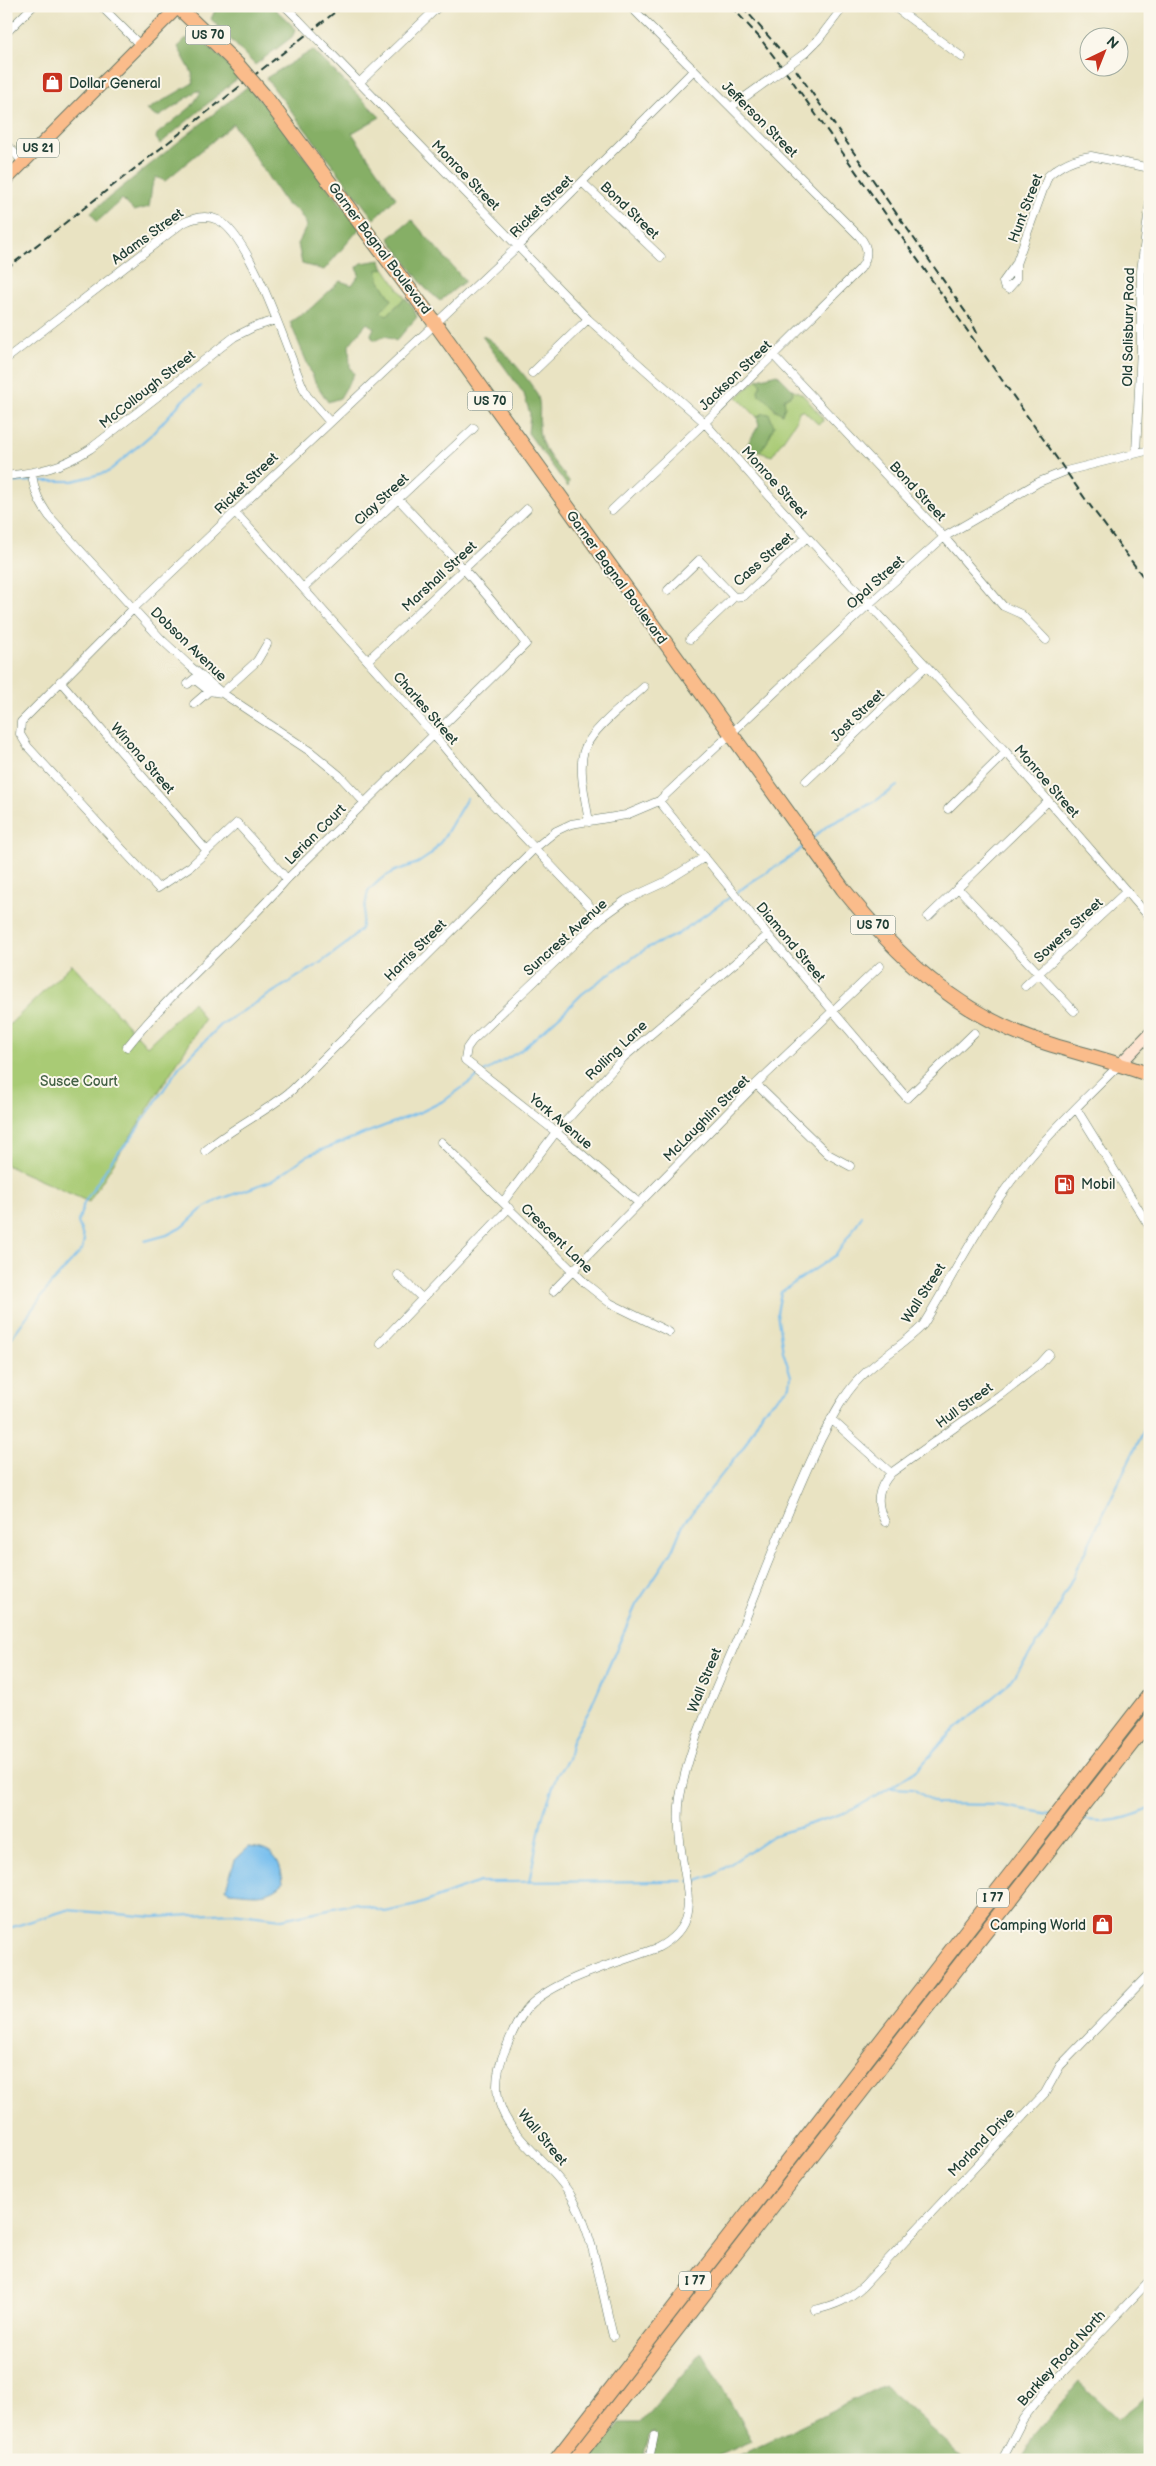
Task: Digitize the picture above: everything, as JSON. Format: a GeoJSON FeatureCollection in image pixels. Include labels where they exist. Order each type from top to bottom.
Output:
{"type":"FeatureCollection","features":[{"type":"Feature","properties":{"kind":"highway","name":"Garner Bagnal Boulevard"},"geometry":{"type":"LineString","coordinates":[[178,7],[236,64],[267,99],[435,323],[843,888],[880,935],[921,973],[970,1009],[1003,1027],[1037,1040],[1120,1064],[1150,1075]]}},
{"type":"Feature","properties":{"kind":"highway","name":"Garner Bagnal Boulevard"},"geometry":{"type":"LineString","coordinates":[[1120,1064],[1140,1062],[1150,1064]]}},
{"type":"Feature","properties":{"kind":"highway","name":"I 77"},"geometry":{"type":"LineString","coordinates":[[556,2460],[1150,1693]]}},
{"type":"Feature","properties":{"kind":"highway","name":"I 77"},"geometry":{"type":"LineString","coordinates":[[575,2460],[1150,1720]]}},
{"type":"Feature","properties":{"kind":"main road","name":"US 21"},"geometry":{"type":"LineString","coordinates":[[6,180],[178,7]]}},
{"type":"Feature","properties":{"kind":"street"},"geometry":{"type":"LineString","coordinates":[[6,33],[33,6]]}},
{"type":"Feature","properties":{"kind":"street"},"geometry":{"type":"LineString","coordinates":[[101,6],[140,45]]}},
{"type":"Feature","properties":{"kind":"street","name":"Monroe Street"},"geometry":{"type":"LineString","coordinates":[[285,6],[588,320],[704,422],[868,604],[1006,752],[1150,918]]}},
{"type":"Feature","properties":{"kind":"street"},"geometry":{"type":"LineString","coordinates":[[359,82],[438,6]]}},
{"type":"Feature","properties":{"kind":"street","name":"Jefferson Street"},"geometry":{"type":"LineString","coordinates":[[630,6],[859,236],[865,243],[868,252]]}},
{"type":"Feature","properties":{"kind":"street"},"geometry":{"type":"LineString","coordinates":[[731,107],[805,53],[818,40],[844,6]]}},
{"type":"Feature","properties":{"kind":"street"},"geometry":{"type":"LineString","coordinates":[[893,6],[962,57]]}},
{"type":"Feature","properties":{"kind":"street","name":"Ricket Street"},"geometry":{"type":"LineString","coordinates":[[208,851],[158,888],[28,747],[20,734],[21,722],[134,608],[329,421],[517,247],[694,70]]}},
{"type":"Feature","properties":{"kind":"street"},"geometry":{"type":"LineString","coordinates":[[6,144],[24,162]]}},
{"type":"Feature","properties":{"kind":"street","name":"Hunt Street"},"geometry":{"type":"LineString","coordinates":[[1016,264],[1048,176],[1056,168],[1082,157],[1091,156],[1150,168]]}},
{"type":"Feature","properties":{"kind":"street","name":"Bond Street"},"geometry":{"type":"LineString","coordinates":[[582,182],[661,257]]}},
{"type":"Feature","properties":{"kind":"street","name":"Old Salisbury Road"},"geometry":{"type":"LineString","coordinates":[[1136,453],[1141,347],[1142,261],[1150,201]]}},
{"type":"Feature","properties":{"kind":"street","name":"Adams Street"},"geometry":{"type":"LineString","coordinates":[[6,359],[181,224],[192,218],[205,216],[217,220],[228,227],[252,266],[307,396],[329,421]]}},
{"type":"Feature","properties":{"kind":"street","name":"Jackson Street"},"geometry":{"type":"LineString","coordinates":[[612,510],[860,269],[866,261],[868,252]]}},
{"type":"Feature","properties":{"kind":"street","name":"McCollough Street"},"geometry":{"type":"LineString","coordinates":[[6,476],[54,468],[72,461],[234,337],[254,327],[276,320]]}},
{"type":"Feature","properties":{"kind":"street"},"geometry":{"type":"LineString","coordinates":[[532,373],[588,320]]}},
{"type":"Feature","properties":{"kind":"street","name":"Bond Street"},"geometry":{"type":"LineString","coordinates":[[773,355],[944,537],[1003,606],[1021,614],[1046,640]]}},
{"type":"Feature","properties":{"kind":"street","name":"Clay Street"},"geometry":{"type":"LineString","coordinates":[[304,587],[474,428]]}},
{"type":"Feature","properties":{"kind":"street","name":"Opal Street"},"geometry":{"type":"LineString","coordinates":[[660,801],[868,604],[944,537],[1039,482],[1066,471],[1150,450]]}},
{"type":"Feature","properties":{"kind":"street","name":"Dobson Avenue"},"geometry":{"type":"LineString","coordinates":[[32,473],[33,489],[40,504],[173,650],[222,693],[311,752],[339,775],[364,802]]}},
{"type":"Feature","properties":{"kind":"street"},"geometry":{"type":"LineString","coordinates":[[398,499],[465,569]]}},
{"type":"Feature","properties":{"kind":"street","name":"Marshall Street"},"geometry":{"type":"LineString","coordinates":[[368,660],[528,509]]}},
{"type":"Feature","properties":{"kind":"street","name":"Charles Street"},"geometry":{"type":"LineString","coordinates":[[235,512],[304,587],[484,795],[602,918]]}},
{"type":"Feature","properties":{"kind":"street","name":"Cass Street"},"geometry":{"type":"LineString","coordinates":[[690,639],[734,597],[744,596],[808,537]]}},
{"type":"Feature","properties":{"kind":"street"},"geometry":{"type":"LineString","coordinates":[[668,590],[699,560],[734,597]]}},
{"type":"Feature","properties":{"kind":"street","name":"Lerian Court"},"geometry":{"type":"LineString","coordinates":[[127,1047],[150,1020],[258,912],[287,879],[526,644],[497,605],[465,569]]}},
{"type":"Feature","properties":{"kind":"street"},"geometry":{"type":"LineString","coordinates":[[188,684],[194,679],[209,691],[222,693],[257,661],[266,644]]}},
{"type":"Feature","properties":{"kind":"street","name":"Jost Street"},"geometry":{"type":"LineString","coordinates":[[806,781],[926,666]]}},
{"type":"Feature","properties":{"kind":"street","name":"Winona Street"},"geometry":{"type":"LineString","coordinates":[[60,681],[208,851]]}},
{"type":"Feature","properties":{"kind":"street"},"geometry":{"type":"LineString","coordinates":[[589,822],[582,764],[585,749],[593,736],[644,687]]}},
{"type":"Feature","properties":{"kind":"street"},"geometry":{"type":"LineString","coordinates":[[194,704],[209,691]]}},
{"type":"Feature","properties":{"kind":"street"},"geometry":{"type":"LineString","coordinates":[[948,809],[1006,752]]}},
{"type":"Feature","properties":{"kind":"street","name":"Harris Street"},"geometry":{"type":"LineString","coordinates":[[205,1151],[228,1131],[279,1101],[292,1090],[535,848],[556,831],[571,824],[626,815],[660,801]]}},
{"type":"Feature","properties":{"kind":"street","name":"Diamond Street"},"geometry":{"type":"LineString","coordinates":[[660,801],[768,935],[907,1098],[974,1033]]}},
{"type":"Feature","properties":{"kind":"street"},"geometry":{"type":"LineString","coordinates":[[928,917],[1048,801]]}},
{"type":"Feature","properties":{"kind":"street"},"geometry":{"type":"LineString","coordinates":[[208,851],[237,824],[287,879]]}},
{"type":"Feature","properties":{"kind":"street","name":"Suncrest Avenue"},"geometry":{"type":"LineString","coordinates":[[465,1060],[467,1048],[472,1041],[602,918],[626,900],[665,882],[705,857]]}},
{"type":"Feature","properties":{"kind":"street"},"geometry":{"type":"LineString","coordinates":[[958,888],[1074,1011]]}},
{"type":"Feature","properties":{"kind":"street","name":"Sowers Street"},"geometry":{"type":"LineString","coordinates":[[1025,986],[1128,891]]}},
{"type":"Feature","properties":{"kind":"street","name":"Rolling Lane"},"geometry":{"type":"LineString","coordinates":[[380,1343],[506,1205],[556,1132],[639,1043],[768,935]]}},
{"type":"Feature","properties":{"kind":"street","name":"McLaughlin Street"},"geometry":{"type":"LineString","coordinates":[[553,1291],[756,1084],[880,966]]}},
{"type":"Feature","properties":{"kind":"street","name":"Wall Street"},"geometry":{"type":"LineString","coordinates":[[613,2336],[580,2212],[560,2181],[512,2126],[502,2111],[497,2093],[497,2076],[514,2029],[525,2010],[541,1995],[560,1984],[657,1948],[674,1937],[686,1920],[689,1907],[689,1893],[679,1828],[680,1799],[685,1772],[815,1450],[831,1419],[858,1379],[908,1341],[923,1325],[1004,1191],[1076,1108],[1150,1033]]}},
{"type":"Feature","properties":{"kind":"street","name":"York Avenue"},"geometry":{"type":"LineString","coordinates":[[465,1060],[556,1132],[638,1204]]}},
{"type":"Feature","properties":{"kind":"street"},"geometry":{"type":"LineString","coordinates":[[756,1084],[828,1154],[850,1166]]}},
{"type":"Feature","properties":{"kind":"street"},"geometry":{"type":"LineString","coordinates":[[1076,1108],[1150,1228]]}},
{"type":"Feature","properties":{"kind":"street","name":"Crescent Lane"},"geometry":{"type":"LineString","coordinates":[[442,1142],[573,1271],[610,1303],[669,1332]]}},
{"type":"Feature","properties":{"kind":"street"},"geometry":{"type":"LineString","coordinates":[[398,1275],[422,1298]]}},
{"type":"Feature","properties":{"kind":"street","name":"Hull Street"},"geometry":{"type":"LineString","coordinates":[[891,1474],[1040,1364],[1049,1354]]}},
{"type":"Feature","properties":{"kind":"street"},"geometry":{"type":"LineString","coordinates":[[831,1419],[891,1474],[882,1484],[878,1496],[879,1510],[885,1522]]}},
{"type":"Feature","properties":{"kind":"street","name":"Morland Drive"},"geometry":{"type":"LineString","coordinates":[[815,2310],[837,2304],[849,2298],[863,2286],[1045,2093],[1060,2066],[1150,1973]]}},
{"type":"Feature","properties":{"kind":"street","name":"Barkley Road North"},"geometry":{"type":"LineString","coordinates":[[1002,2460],[1023,2420],[1044,2392],[1150,2280]]}},
{"type":"Feature","properties":{"kind":"street"},"geometry":{"type":"LineString","coordinates":[[649,2460],[654,2436]]}},
{"type":"Feature","properties":{"kind":"green space"},"geometry":{"type":"Polygon","coordinates":[[[217,6],[272,6],[296,29],[292,37],[255,65],[211,19],[217,6]]]}},
{"type":"Feature","properties":{"kind":"green space"},"geometry":{"type":"Polygon","coordinates":[[[197,37],[224,60],[239,77],[160,144],[156,138],[157,134],[191,107],[201,92],[197,91],[160,116],[155,116],[147,110],[193,83],[192,73],[178,47],[185,39],[197,37]]]}},
{"type":"Feature","properties":{"kind":"green space"},"geometry":{"type":"Polygon","coordinates":[[[313,50],[380,117],[352,133],[396,198],[374,219],[266,78],[313,50]]]}},
{"type":"Feature","properties":{"kind":"green space"},"geometry":{"type":"Polygon","coordinates":[[[247,87],[261,101],[360,228],[324,270],[302,264],[298,244],[307,225],[298,211],[286,204],[233,124],[165,181],[156,177],[152,186],[149,207],[134,211],[122,199],[97,222],[91,212],[247,87]]]}},
{"type":"Feature","properties":{"kind":"green space"},"geometry":{"type":"Polygon","coordinates":[[[412,220],[465,281],[440,301],[425,288],[389,238],[412,220]]]}},
{"type":"Feature","properties":{"kind":"green space"},"geometry":{"type":"Polygon","coordinates":[[[380,260],[384,268],[378,270],[379,280],[392,300],[380,312],[387,315],[405,298],[413,307],[417,317],[396,341],[386,336],[376,340],[372,338],[371,334],[374,328],[367,323],[349,345],[350,367],[354,374],[340,398],[328,402],[315,382],[290,322],[311,308],[340,281],[352,285],[359,275],[357,267],[362,263],[380,260]]]}},
{"type":"Feature","properties":{"kind":"green space"},"geometry":{"type":"Polygon","coordinates":[[[384,268],[405,298],[387,315],[380,312],[392,300],[379,280],[378,270],[384,268]]]}},
{"type":"Feature","properties":{"kind":"green space"},"geometry":{"type":"Polygon","coordinates":[[[482,336],[504,353],[535,391],[539,402],[539,431],[542,442],[548,454],[569,481],[568,487],[528,433],[530,414],[524,394],[482,336]]]}},
{"type":"Feature","properties":{"kind":"green space"},"geometry":{"type":"Polygon","coordinates":[[[777,374],[792,389],[793,394],[784,399],[785,407],[782,414],[759,395],[758,390],[761,385],[758,379],[777,374]]]}},
{"type":"Feature","properties":{"kind":"green space"},"geometry":{"type":"Polygon","coordinates":[[[758,379],[774,409],[782,413],[784,399],[793,394],[792,389],[802,394],[822,417],[823,421],[818,424],[803,410],[799,411],[796,421],[772,456],[759,452],[767,442],[774,426],[769,414],[764,413],[757,417],[737,397],[758,379]]]}},
{"type":"Feature","properties":{"kind":"green space"},"geometry":{"type":"Polygon","coordinates":[[[764,413],[769,414],[774,426],[767,442],[759,452],[749,451],[747,445],[759,425],[757,417],[764,413]]]}},
{"type":"Feature","properties":{"kind":"green space","name":"Susce Court"},"geometry":{"type":"Polygon","coordinates":[[[72,964],[147,1046],[193,1002],[204,1020],[89,1202],[6,1165],[6,1028],[72,964]]]}},
{"type":"Feature","properties":{"kind":"green space"},"geometry":{"type":"Polygon","coordinates":[[[702,2352],[752,2441],[709,2460],[653,2460],[654,2432],[648,2436],[643,2460],[591,2460],[620,2423],[640,2423],[702,2352]]]}},
{"type":"Feature","properties":{"kind":"green space"},"geometry":{"type":"Polygon","coordinates":[[[1079,2383],[1118,2419],[1150,2394],[1150,2460],[1022,2460],[1033,2437],[1079,2383]]]}},
{"type":"Feature","properties":{"kind":"green space"},"geometry":{"type":"Polygon","coordinates":[[[884,2385],[966,2460],[730,2460],[884,2385]]]}},
{"type":"Feature","properties":{"kind":"water"},"geometry":{"type":"Polygon","coordinates":[[[249,1847],[265,1850],[275,1857],[280,1868],[283,1883],[277,1888],[258,1894],[229,1892],[226,1888],[235,1860],[249,1847]]]}},
{"type":"Feature","properties":{"kind":"waterway"},"geometry":{"type":"LineString","coordinates":[[37,481],[73,481],[108,472],[153,433],[183,400],[201,386]]}},
{"type":"Feature","properties":{"kind":"waterway"},"geometry":{"type":"LineString","coordinates":[[6,483],[32,481]]}},
{"type":"Feature","properties":{"kind":"waterway"},"geometry":{"type":"LineString","coordinates":[[813,838],[827,826],[874,802],[897,786]]}},
{"type":"Feature","properties":{"kind":"waterway"},"geometry":{"type":"LineString","coordinates":[[6,1345],[50,1285],[82,1250],[84,1240],[78,1222],[84,1203],[114,1157],[129,1141],[179,1067],[222,1024],[323,961],[346,944],[361,929],[368,891],[381,879],[395,871],[418,863],[430,855],[443,839],[467,798]]}},
{"type":"Feature","properties":{"kind":"waterway"},"geometry":{"type":"LineString","coordinates":[[737,893],[787,860],[804,846]]}},
{"type":"Feature","properties":{"kind":"waterway"},"geometry":{"type":"LineString","coordinates":[[484,1072],[520,1051],[582,994],[609,974],[647,948],[678,934],[733,895]]}},
{"type":"Feature","properties":{"kind":"waterway"},"geometry":{"type":"LineString","coordinates":[[145,1241],[167,1235],[184,1226],[201,1210],[218,1200],[273,1180],[308,1155],[421,1112],[445,1100],[480,1075]]}},
{"type":"Feature","properties":{"kind":"waterway"},"geometry":{"type":"LineString","coordinates":[[529,1882],[542,1818],[557,1775],[568,1759],[572,1740],[589,1711],[636,1605],[672,1551],[683,1524],[743,1448],[763,1411],[790,1386],[791,1376],[783,1351],[777,1313],[781,1292],[836,1255],[862,1216]]}},
{"type":"Feature","properties":{"kind":"waterway"},"geometry":{"type":"LineString","coordinates":[[688,1881],[697,1881],[714,1875],[772,1836],[850,1811],[890,1788],[918,1769],[947,1737],[1007,1685],[1046,1632],[1150,1418]]}},
{"type":"Feature","properties":{"kind":"waterway"},"geometry":{"type":"LineString","coordinates":[[891,1788],[913,1789],[937,1804],[997,1805],[1050,1814]]}},
{"type":"Feature","properties":{"kind":"waterway"},"geometry":{"type":"LineString","coordinates":[[1080,1819],[1115,1820],[1150,1809]]}},
{"type":"Feature","properties":{"kind":"waterway"},"geometry":{"type":"LineString","coordinates":[[6,1929],[67,1910],[154,1917],[232,1913],[282,1919],[357,1903],[385,1912],[417,1905],[479,1882],[683,1881]]}},
{"type":"Feature","properties":{"kind":"railway"},"geometry":{"type":"LineString","coordinates":[[6,269],[343,6]]}},
{"type":"Feature","properties":{"kind":"railway"},"geometry":{"type":"LineString","coordinates":[[731,6],[759,37],[791,79],[1086,500],[1150,586]]}},
{"type":"Feature","properties":{"kind":"railway"},"geometry":{"type":"LineString","coordinates":[[742,6],[789,60],[969,317],[979,337]]}},
{"type":"Feature","properties":{"kind":"place","name":"Dollar General"},"geometry":{"type":"Point","coordinates":[53,83]}},
{"type":"Feature","properties":{"kind":"place","name":"Mobil"},"geometry":{"type":"Point","coordinates":[1065,1184]}},
{"type":"Feature","properties":{"kind":"place","name":"Camping World"},"geometry":{"type":"Point","coordinates":[1102,1925]}}]}
